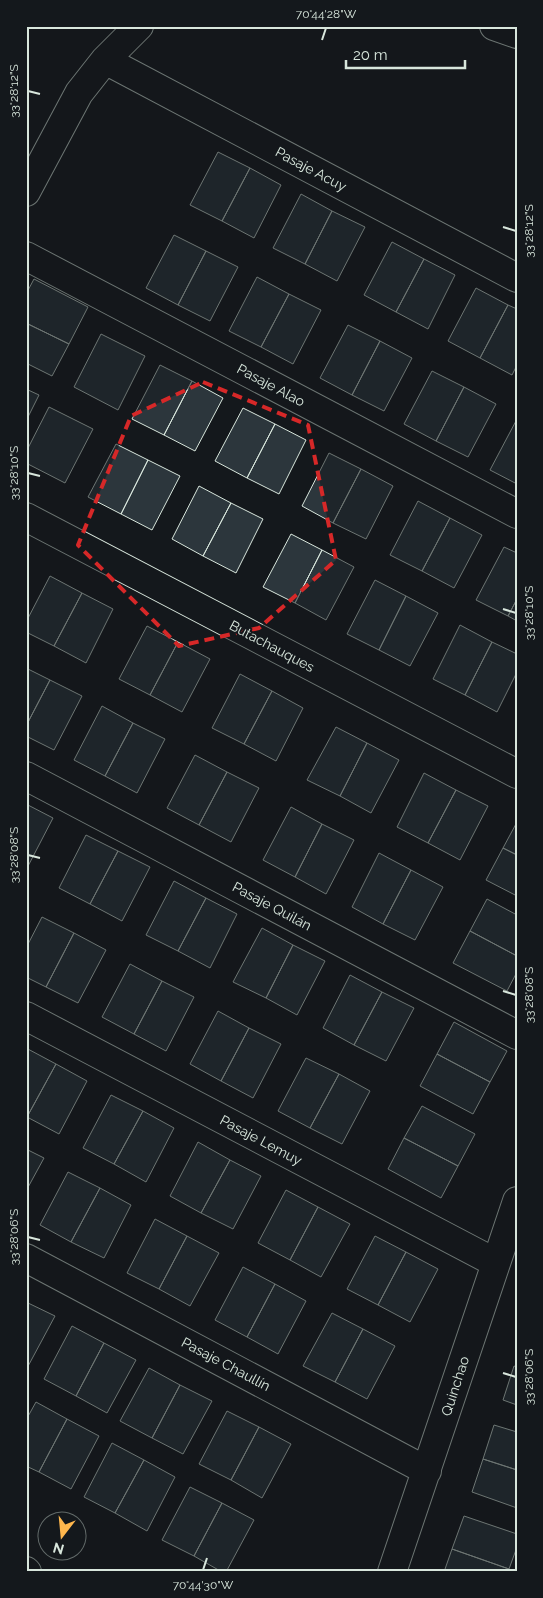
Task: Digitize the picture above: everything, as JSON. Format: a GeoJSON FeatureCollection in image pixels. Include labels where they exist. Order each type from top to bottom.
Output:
{"type":"FeatureCollection","features":[{"type":"Feature","properties":{"kind":"street"},"geometry":{"type":"LineString","coordinates":[[26,192],[79,93],[105,60],[139,26]]}},
{"type":"Feature","properties":{"kind":"street"},"geometry":{"type":"LineString","coordinates":[[494,26],[517,34]]}},
{"type":"Feature","properties":{"kind":"street","name":"Pasaje Acuy"},"geometry":{"type":"LineString","coordinates":[[105,60],[517,278]]}},
{"type":"Feature","properties":{"kind":"street","name":"Pasaje Alao"},"geometry":{"type":"LineString","coordinates":[[26,256],[517,514]]}},
{"type":"Feature","properties":{"kind":"street","name":"Butachauques"},"geometry":{"type":"LineString","coordinates":[[26,518],[517,774]]}},
{"type":"Feature","properties":{"kind":"street","name":"Pasaje Quilán"},"geometry":{"type":"LineString","coordinates":[[26,776],[517,1035]]}},
{"type":"Feature","properties":{"kind":"street","name":"Pasaje Lemuy"},"geometry":{"type":"LineString","coordinates":[[26,1016],[496,1264]]}},
{"type":"Feature","properties":{"kind":"street","name":"Quinchao"},"geometry":{"type":"LineString","coordinates":[[392,1572],[517,1201]]}},
{"type":"Feature","properties":{"kind":"street","name":"Pasaje Chaullín"},"geometry":{"type":"LineString","coordinates":[[26,1258],[426,1470]]}},
{"type":"Feature","properties":{"kind":"highlighted area"},"geometry":{"type":"Polygon","coordinates":[[[203,382],[308,425],[336,560],[259,628],[179,646],[78,545],[131,416],[203,382]]]}},
{"type":"Feature","properties":{"kind":"building"},"geometry":{"type":"Polygon","coordinates":[[[218,152],[250,168],[222,221],[190,205],[218,152]]]}},
{"type":"Feature","properties":{"kind":"building"},"geometry":{"type":"Polygon","coordinates":[[[250,168],[281,185],[254,238],[222,221],[250,168]]]}},
{"type":"Feature","properties":{"kind":"building"},"geometry":{"type":"Polygon","coordinates":[[[301,194],[332,211],[305,264],[273,248],[301,194]]]}},
{"type":"Feature","properties":{"kind":"building"},"geometry":{"type":"Polygon","coordinates":[[[332,211],[365,227],[337,281],[305,264],[332,211]]]}},
{"type":"Feature","properties":{"kind":"building"},"geometry":{"type":"Polygon","coordinates":[[[174,235],[206,251],[178,305],[146,288],[174,235]]]}},
{"type":"Feature","properties":{"kind":"building"},"geometry":{"type":"Polygon","coordinates":[[[392,242],[424,259],[396,312],[364,295],[392,242]]]}},
{"type":"Feature","properties":{"kind":"building"},"geometry":{"type":"Polygon","coordinates":[[[206,251],[238,267],[210,321],[178,305],[206,251]]]}},
{"type":"Feature","properties":{"kind":"building"},"geometry":{"type":"Polygon","coordinates":[[[424,259],[455,275],[428,329],[396,312],[424,259]]]}},
{"type":"Feature","properties":{"kind":"building"},"geometry":{"type":"Polygon","coordinates":[[[257,277],[289,294],[261,347],[229,331],[257,277]]]}},
{"type":"Feature","properties":{"kind":"building"},"geometry":{"type":"Polygon","coordinates":[[[34,279],[88,307],[69,344],[26,323],[26,294],[34,279]]]}},
{"type":"Feature","properties":{"kind":"building"},"geometry":{"type":"Polygon","coordinates":[[[476,288],[508,305],[480,358],[448,341],[476,288]]]}},
{"type":"Feature","properties":{"kind":"building"},"geometry":{"type":"Polygon","coordinates":[[[289,294],[321,310],[293,364],[261,347],[289,294]]]}},
{"type":"Feature","properties":{"kind":"building"},"geometry":{"type":"Polygon","coordinates":[[[508,305],[517,309],[517,365],[512,375],[480,358],[508,305]]]}},
{"type":"Feature","properties":{"kind":"building"},"geometry":{"type":"Polygon","coordinates":[[[26,323],[69,344],[52,376],[26,363],[26,323]]]}},
{"type":"Feature","properties":{"kind":"building"},"geometry":{"type":"Polygon","coordinates":[[[348,325],[380,341],[352,395],[320,378],[348,325]]]}},
{"type":"Feature","properties":{"kind":"building"},"geometry":{"type":"Polygon","coordinates":[[[101,334],[145,356],[118,410],[74,387],[101,334]]]}},
{"type":"Feature","properties":{"kind":"building"},"geometry":{"type":"Polygon","coordinates":[[[380,341],[412,358],[384,411],[352,395],[380,341]]]}},
{"type":"Feature","properties":{"kind":"building"},"geometry":{"type":"Polygon","coordinates":[[[160,365],[192,381],[164,435],[132,419],[160,365]]]}},
{"type":"Feature","properties":{"kind":"building"},"geometry":{"type":"Polygon","coordinates":[[[432,371],[464,387],[436,441],[404,424],[432,371]]]}},
{"type":"Feature","properties":{"kind":"building"},"geometry":{"type":"Polygon","coordinates":[[[192,381],[223,398],[195,451],[164,435],[192,381]]]}},
{"type":"Feature","properties":{"kind":"building"},"geometry":{"type":"Polygon","coordinates":[[[464,387],[496,404],[468,457],[436,441],[464,387]]]}},
{"type":"Feature","properties":{"kind":"building"},"geometry":{"type":"Polygon","coordinates":[[[26,389],[39,395],[26,421],[26,389]]]}},
{"type":"Feature","properties":{"kind":"building"},"geometry":{"type":"Polygon","coordinates":[[[49,407],[93,429],[65,483],[26,463],[26,452],[49,407]]]}},
{"type":"Feature","properties":{"kind":"building"},"geometry":{"type":"Polygon","coordinates":[[[243,408],[275,424],[247,478],[215,461],[243,408]]]}},
{"type":"Feature","properties":{"kind":"building"},"geometry":{"type":"Polygon","coordinates":[[[517,419],[517,484],[490,470],[517,419]]]}},
{"type":"Feature","properties":{"kind":"building"},"geometry":{"type":"Polygon","coordinates":[[[275,424],[306,440],[279,494],[247,478],[275,424]]]}},
{"type":"Feature","properties":{"kind":"building"},"geometry":{"type":"Polygon","coordinates":[[[116,444],[148,460],[121,514],[88,497],[116,444]]]}},
{"type":"Feature","properties":{"kind":"building"},"geometry":{"type":"Polygon","coordinates":[[[329,453],[361,469],[333,523],[302,506],[329,453]]]}},
{"type":"Feature","properties":{"kind":"building"},"geometry":{"type":"Polygon","coordinates":[[[148,460],[180,476],[152,530],[121,514],[148,460]]]}},
{"type":"Feature","properties":{"kind":"building"},"geometry":{"type":"Polygon","coordinates":[[[361,469],[393,486],[366,539],[333,523],[361,469]]]}},
{"type":"Feature","properties":{"kind":"building"},"geometry":{"type":"Polygon","coordinates":[[[199,486],[231,503],[203,556],[172,539],[199,486]]]}},
{"type":"Feature","properties":{"kind":"building"},"geometry":{"type":"Polygon","coordinates":[[[418,501],[450,518],[422,571],[390,555],[418,501]]]}},
{"type":"Feature","properties":{"kind":"building"},"geometry":{"type":"Polygon","coordinates":[[[231,503],[263,519],[236,573],[203,556],[231,503]]]}},
{"type":"Feature","properties":{"kind":"building"},"geometry":{"type":"Polygon","coordinates":[[[450,518],[482,535],[454,588],[422,571],[450,518]]]}},
{"type":"Feature","properties":{"kind":"building"},"geometry":{"type":"Polygon","coordinates":[[[291,534],[322,550],[295,603],[263,587],[291,534]]]}},
{"type":"Feature","properties":{"kind":"building"},"geometry":{"type":"Polygon","coordinates":[[[504,547],[517,553],[517,599],[508,616],[476,600],[504,547]]]}},
{"type":"Feature","properties":{"kind":"building"},"geometry":{"type":"Polygon","coordinates":[[[322,550],[354,567],[326,620],[295,603],[322,550]]]}},
{"type":"Feature","properties":{"kind":"building"},"geometry":{"type":"Polygon","coordinates":[[[50,576],[82,593],[54,646],[26,632],[26,622],[50,576]]]}},
{"type":"Feature","properties":{"kind":"building"},"geometry":{"type":"Polygon","coordinates":[[[375,580],[406,596],[379,650],[347,634],[375,580]]]}},
{"type":"Feature","properties":{"kind":"building"},"geometry":{"type":"Polygon","coordinates":[[[82,593],[113,609],[86,663],[54,646],[82,593]]]}},
{"type":"Feature","properties":{"kind":"building"},"geometry":{"type":"Polygon","coordinates":[[[406,596],[438,613],[410,666],[379,650],[406,596]]]}},
{"type":"Feature","properties":{"kind":"building"},"geometry":{"type":"Polygon","coordinates":[[[517,599],[517,621],[508,616],[517,599]]]}},
{"type":"Feature","properties":{"kind":"building"},"geometry":{"type":"Polygon","coordinates":[[[460,625],[492,642],[465,695],[433,679],[460,625]]]}},
{"type":"Feature","properties":{"kind":"building"},"geometry":{"type":"Polygon","coordinates":[[[147,626],[178,642],[150,695],[119,679],[147,626]]]}},
{"type":"Feature","properties":{"kind":"building"},"geometry":{"type":"Polygon","coordinates":[[[178,642],[210,659],[182,712],[150,695],[178,642]]]}},
{"type":"Feature","properties":{"kind":"building"},"geometry":{"type":"Polygon","coordinates":[[[492,642],[517,654],[517,672],[497,712],[465,695],[492,642]]]}},
{"type":"Feature","properties":{"kind":"building"},"geometry":{"type":"Polygon","coordinates":[[[26,668],[50,680],[26,726],[26,668]]]}},
{"type":"Feature","properties":{"kind":"building"},"geometry":{"type":"Polygon","coordinates":[[[240,674],[272,691],[244,744],[212,728],[240,674]]]}},
{"type":"Feature","properties":{"kind":"building"},"geometry":{"type":"Polygon","coordinates":[[[50,680],[82,696],[54,750],[26,736],[26,726],[50,680]]]}},
{"type":"Feature","properties":{"kind":"building"},"geometry":{"type":"Polygon","coordinates":[[[272,691],[303,708],[276,761],[244,744],[272,691]]]}},
{"type":"Feature","properties":{"kind":"building"},"geometry":{"type":"Polygon","coordinates":[[[102,706],[133,723],[105,776],[74,760],[102,706]]]}},
{"type":"Feature","properties":{"kind":"building"},"geometry":{"type":"Polygon","coordinates":[[[133,723],[165,739],[137,793],[105,776],[133,723]]]}},
{"type":"Feature","properties":{"kind":"building"},"geometry":{"type":"Polygon","coordinates":[[[336,727],[367,743],[340,796],[307,780],[336,727]]]}},
{"type":"Feature","properties":{"kind":"building"},"geometry":{"type":"Polygon","coordinates":[[[367,743],[399,760],[371,813],[340,796],[367,743]]]}},
{"type":"Feature","properties":{"kind":"building"},"geometry":{"type":"Polygon","coordinates":[[[195,755],[227,772],[199,825],[167,808],[195,755]]]}},
{"type":"Feature","properties":{"kind":"building"},"geometry":{"type":"Polygon","coordinates":[[[227,772],[259,788],[231,842],[199,825],[227,772]]]}},
{"type":"Feature","properties":{"kind":"building"},"geometry":{"type":"Polygon","coordinates":[[[424,773],[456,790],[428,843],[397,827],[424,773]]]}},
{"type":"Feature","properties":{"kind":"building"},"geometry":{"type":"Polygon","coordinates":[[[456,790],[488,806],[460,860],[428,843],[456,790]]]}},
{"type":"Feature","properties":{"kind":"building"},"geometry":{"type":"Polygon","coordinates":[[[26,804],[53,818],[26,870],[26,804]]]}},
{"type":"Feature","properties":{"kind":"building"},"geometry":{"type":"Polygon","coordinates":[[[291,807],[322,824],[295,877],[263,860],[291,807]]]}},
{"type":"Feature","properties":{"kind":"building"},"geometry":{"type":"Polygon","coordinates":[[[517,822],[517,855],[503,848],[517,822]]]}},
{"type":"Feature","properties":{"kind":"building"},"geometry":{"type":"Polygon","coordinates":[[[322,824],[354,840],[326,894],[295,877],[322,824]]]}},
{"type":"Feature","properties":{"kind":"building"},"geometry":{"type":"Polygon","coordinates":[[[86,835],[118,851],[90,904],[59,888],[86,835]]]}},
{"type":"Feature","properties":{"kind":"building"},"geometry":{"type":"Polygon","coordinates":[[[503,848],[517,855],[517,896],[486,880],[503,848]]]}},
{"type":"Feature","properties":{"kind":"building"},"geometry":{"type":"Polygon","coordinates":[[[118,851],[150,867],[122,921],[90,904],[118,851]]]}},
{"type":"Feature","properties":{"kind":"building"},"geometry":{"type":"Polygon","coordinates":[[[379,853],[411,870],[383,924],[352,907],[379,853]]]}},
{"type":"Feature","properties":{"kind":"building"},"geometry":{"type":"Polygon","coordinates":[[[411,870],[443,887],[415,940],[383,924],[411,870]]]}},
{"type":"Feature","properties":{"kind":"building"},"geometry":{"type":"Polygon","coordinates":[[[174,881],[206,898],[178,951],[146,935],[174,881]]]}},
{"type":"Feature","properties":{"kind":"building"},"geometry":{"type":"Polygon","coordinates":[[[206,898],[237,914],[210,968],[178,951],[206,898]]]}},
{"type":"Feature","properties":{"kind":"building"},"geometry":{"type":"Polygon","coordinates":[[[487,899],[517,915],[517,956],[470,931],[487,899]]]}},
{"type":"Feature","properties":{"kind":"building"},"geometry":{"type":"Polygon","coordinates":[[[42,917],[74,933],[46,987],[26,977],[26,948],[42,917]]]}},
{"type":"Feature","properties":{"kind":"building"},"geometry":{"type":"Polygon","coordinates":[[[262,928],[293,945],[266,998],[233,982],[262,928]]]}},
{"type":"Feature","properties":{"kind":"building"},"geometry":{"type":"Polygon","coordinates":[[[470,931],[517,956],[517,972],[507,991],[453,963],[470,931]]]}},
{"type":"Feature","properties":{"kind":"building"},"geometry":{"type":"Polygon","coordinates":[[[74,933],[106,950],[78,1003],[46,987],[74,933]]]}},
{"type":"Feature","properties":{"kind":"building"},"geometry":{"type":"Polygon","coordinates":[[[293,945],[325,961],[297,1015],[266,998],[293,945]]]}},
{"type":"Feature","properties":{"kind":"building"},"geometry":{"type":"Polygon","coordinates":[[[130,964],[162,981],[134,1034],[102,1017],[130,964]]]}},
{"type":"Feature","properties":{"kind":"building"},"geometry":{"type":"Polygon","coordinates":[[[350,975],[382,992],[354,1045],[323,1028],[350,975]]]}},
{"type":"Feature","properties":{"kind":"building"},"geometry":{"type":"Polygon","coordinates":[[[162,981],[194,997],[166,1051],[134,1034],[162,981]]]}},
{"type":"Feature","properties":{"kind":"building"},"geometry":{"type":"Polygon","coordinates":[[[382,992],[414,1008],[386,1061],[354,1045],[382,992]]]}},
{"type":"Feature","properties":{"kind":"building"},"geometry":{"type":"Polygon","coordinates":[[[218,1011],[249,1028],[221,1081],[190,1064],[218,1011]]]}},
{"type":"Feature","properties":{"kind":"building"},"geometry":{"type":"Polygon","coordinates":[[[454,1022],[507,1051],[490,1082],[437,1054],[454,1022]]]}},
{"type":"Feature","properties":{"kind":"building"},"geometry":{"type":"Polygon","coordinates":[[[249,1028],[281,1044],[253,1098],[221,1081],[249,1028]]]}},
{"type":"Feature","properties":{"kind":"building"},"geometry":{"type":"Polygon","coordinates":[[[26,1048],[56,1064],[27,1117],[26,1117],[26,1048]]]}},
{"type":"Feature","properties":{"kind":"building"},"geometry":{"type":"Polygon","coordinates":[[[437,1054],[490,1082],[473,1114],[420,1086],[437,1054]]]}},
{"type":"Feature","properties":{"kind":"building"},"geometry":{"type":"Polygon","coordinates":[[[306,1058],[339,1074],[310,1128],[278,1111],[306,1058]]]}},
{"type":"Feature","properties":{"kind":"building"},"geometry":{"type":"Polygon","coordinates":[[[56,1064],[87,1081],[59,1134],[27,1117],[56,1064]]]}},
{"type":"Feature","properties":{"kind":"building"},"geometry":{"type":"Polygon","coordinates":[[[339,1074],[370,1091],[342,1144],[310,1128],[339,1074]]]}},
{"type":"Feature","properties":{"kind":"building"},"geometry":{"type":"Polygon","coordinates":[[[111,1095],[143,1111],[114,1164],[83,1148],[111,1095]]]}},
{"type":"Feature","properties":{"kind":"building"},"geometry":{"type":"Polygon","coordinates":[[[422,1106],[475,1134],[458,1166],[404,1138],[422,1106]]]}},
{"type":"Feature","properties":{"kind":"building"},"geometry":{"type":"Polygon","coordinates":[[[143,1111],[174,1128],[146,1182],[114,1164],[143,1111]]]}},
{"type":"Feature","properties":{"kind":"building"},"geometry":{"type":"Polygon","coordinates":[[[404,1138],[458,1166],[441,1198],[388,1169],[404,1138]]]}},
{"type":"Feature","properties":{"kind":"building"},"geometry":{"type":"Polygon","coordinates":[[[198,1142],[230,1160],[201,1213],[170,1196],[198,1142]]]}},
{"type":"Feature","properties":{"kind":"building"},"geometry":{"type":"Polygon","coordinates":[[[26,1149],[44,1158],[26,1191],[26,1149]]]}},
{"type":"Feature","properties":{"kind":"building"},"geometry":{"type":"Polygon","coordinates":[[[230,1160],[261,1176],[233,1229],[201,1213],[230,1160]]]}},
{"type":"Feature","properties":{"kind":"building"},"geometry":{"type":"Polygon","coordinates":[[[68,1172],[100,1188],[71,1242],[40,1225],[68,1172]]]}},
{"type":"Feature","properties":{"kind":"building"},"geometry":{"type":"Polygon","coordinates":[[[100,1188],[131,1205],[104,1258],[71,1242],[100,1188]]]}},
{"type":"Feature","properties":{"kind":"building"},"geometry":{"type":"Polygon","coordinates":[[[286,1190],[318,1207],[290,1260],[258,1243],[286,1190]]]}},
{"type":"Feature","properties":{"kind":"building"},"geometry":{"type":"Polygon","coordinates":[[[318,1207],[350,1224],[321,1277],[290,1260],[318,1207]]]}},
{"type":"Feature","properties":{"kind":"building"},"geometry":{"type":"Polygon","coordinates":[[[155,1219],[187,1236],[159,1289],[127,1273],[155,1219]]]}},
{"type":"Feature","properties":{"kind":"building"},"geometry":{"type":"Polygon","coordinates":[[[187,1236],[219,1253],[190,1306],[159,1289],[187,1236]]]}},
{"type":"Feature","properties":{"kind":"building"},"geometry":{"type":"Polygon","coordinates":[[[375,1236],[406,1252],[378,1305],[347,1289],[375,1236]]]}},
{"type":"Feature","properties":{"kind":"building"},"geometry":{"type":"Polygon","coordinates":[[[406,1252],[438,1269],[410,1322],[378,1305],[406,1252]]]}},
{"type":"Feature","properties":{"kind":"building"},"geometry":{"type":"Polygon","coordinates":[[[243,1267],[275,1284],[247,1337],[215,1320],[243,1267]]]}},
{"type":"Feature","properties":{"kind":"building"},"geometry":{"type":"Polygon","coordinates":[[[275,1284],[306,1301],[278,1354],[247,1337],[275,1284]]]}},
{"type":"Feature","properties":{"kind":"building"},"geometry":{"type":"Polygon","coordinates":[[[26,1302],[55,1316],[26,1370],[26,1302]]]}},
{"type":"Feature","properties":{"kind":"building"},"geometry":{"type":"Polygon","coordinates":[[[332,1313],[363,1329],[335,1382],[303,1366],[332,1313]]]}},
{"type":"Feature","properties":{"kind":"building"},"geometry":{"type":"Polygon","coordinates":[[[72,1326],[104,1343],[76,1396],[44,1379],[72,1326]]]}},
{"type":"Feature","properties":{"kind":"building"},"geometry":{"type":"Polygon","coordinates":[[[363,1329],[395,1346],[367,1399],[335,1382],[363,1329]]]}},
{"type":"Feature","properties":{"kind":"building"},"geometry":{"type":"Polygon","coordinates":[[[104,1343],[136,1360],[107,1413],[76,1396],[104,1343]]]}},
{"type":"Feature","properties":{"kind":"building"},"geometry":{"type":"Polygon","coordinates":[[[514,1366],[517,1367],[517,1405],[503,1400],[514,1366]]]}},
{"type":"Feature","properties":{"kind":"building"},"geometry":{"type":"Polygon","coordinates":[[[149,1368],[180,1385],[152,1438],[120,1421],[149,1368]]]}},
{"type":"Feature","properties":{"kind":"building"},"geometry":{"type":"Polygon","coordinates":[[[180,1385],[212,1401],[183,1454],[152,1438],[180,1385]]]}},
{"type":"Feature","properties":{"kind":"building"},"geometry":{"type":"Polygon","coordinates":[[[36,1402],[67,1419],[39,1472],[26,1466],[26,1420],[36,1402]]]}},
{"type":"Feature","properties":{"kind":"building"},"geometry":{"type":"Polygon","coordinates":[[[227,1411],[259,1427],[231,1480],[199,1464],[227,1411]]]}},
{"type":"Feature","properties":{"kind":"building"},"geometry":{"type":"Polygon","coordinates":[[[67,1419],[99,1436],[71,1489],[39,1472],[67,1419]]]}},
{"type":"Feature","properties":{"kind":"building"},"geometry":{"type":"Polygon","coordinates":[[[494,1425],[517,1432],[517,1470],[483,1459],[494,1425]]]}},
{"type":"Feature","properties":{"kind":"building"},"geometry":{"type":"Polygon","coordinates":[[[259,1427],[291,1444],[262,1498],[231,1480],[259,1427]]]}},
{"type":"Feature","properties":{"kind":"building"},"geometry":{"type":"Polygon","coordinates":[[[112,1443],[144,1460],[115,1513],[84,1497],[112,1443]]]}},
{"type":"Feature","properties":{"kind":"building"},"geometry":{"type":"Polygon","coordinates":[[[483,1459],[517,1470],[517,1508],[472,1492],[483,1459]]]}},
{"type":"Feature","properties":{"kind":"building"},"geometry":{"type":"Polygon","coordinates":[[[144,1460],[175,1477],[147,1531],[115,1513],[144,1460]]]}},
{"type":"Feature","properties":{"kind":"building"},"geometry":{"type":"Polygon","coordinates":[[[190,1487],[222,1503],[194,1556],[162,1540],[190,1487]]]}},
{"type":"Feature","properties":{"kind":"building"},"geometry":{"type":"Polygon","coordinates":[[[222,1503],[254,1520],[226,1572],[222,1572],[194,1556],[222,1503]]]}},
{"type":"Feature","properties":{"kind":"building"},"geometry":{"type":"Polygon","coordinates":[[[464,1516],[517,1534],[517,1547],[509,1569],[452,1549],[464,1516]]]}},
{"type":"Feature","properties":{"kind":"building"},"geometry":{"type":"Polygon","coordinates":[[[452,1549],[509,1569],[508,1572],[444,1572],[452,1549]]]}}]}
